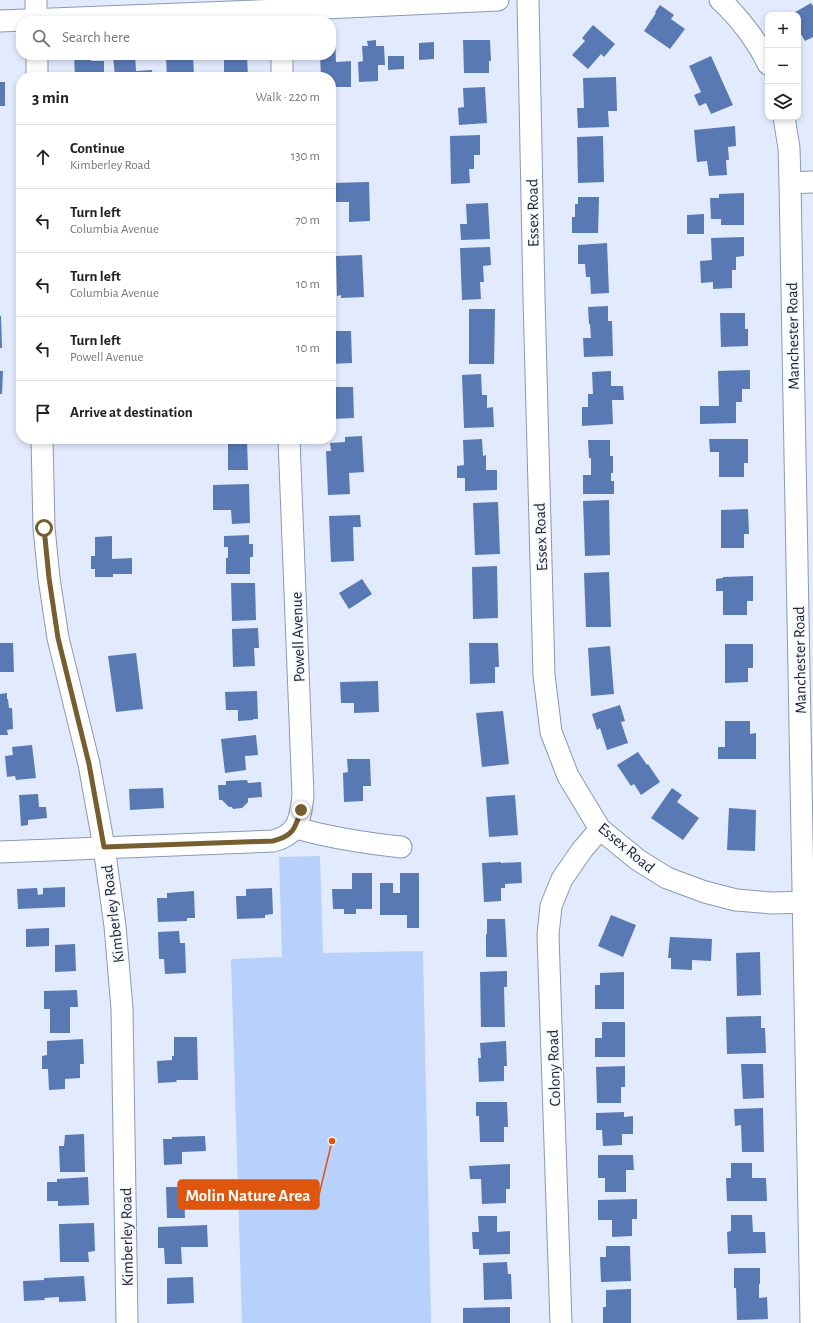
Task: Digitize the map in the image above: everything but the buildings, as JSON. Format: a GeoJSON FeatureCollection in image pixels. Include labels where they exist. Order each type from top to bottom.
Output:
{"type":"FeatureCollection","features":[{"type":"Feature","properties":{"kind":"street"},"geometry":{"type":"LineString","coordinates":[[22,16],[36,13],[282,16],[498,0]]}},
{"type":"Feature","properties":{"kind":"street","name":"Essex Road"},"geometry":{"type":"LineString","coordinates":[[528,0],[544,675],[551,732],[568,776],[600,829],[638,860],[667,878],[699,890],[736,900],[772,903],[808,902]]}},
{"type":"Feature","properties":{"kind":"street"},"geometry":{"type":"LineString","coordinates":[[720,0],[745,28],[765,57]]}},
{"type":"Feature","properties":{"kind":"street"},"geometry":{"type":"LineString","coordinates":[[0,21],[16,17]]}},
{"type":"Feature","properties":{"kind":"street"},"geometry":{"type":"LineString","coordinates":[[37,60],[37,72]]}},
{"type":"Feature","properties":{"kind":"street"},"geometry":{"type":"LineString","coordinates":[[282,60],[282,72]]}},
{"type":"Feature","properties":{"kind":"street","name":"Manchester Road"},"geometry":{"type":"LineString","coordinates":[[784,120],[790,183],[808,902],[812,1323]]}},
{"type":"Feature","properties":{"kind":"street"},"geometry":{"type":"LineString","coordinates":[[790,183],[813,182]]}},
{"type":"Feature","properties":{"kind":"street","name":"Kimberley Road"},"geometry":{"type":"LineString","coordinates":[[42,444],[44,528],[49,578],[58,638],[89,764],[104,847],[115,926],[122,1008],[127,1323]]}},
{"type":"Feature","properties":{"kind":"street","name":"Powell Avenue"},"geometry":{"type":"LineString","coordinates":[[289,444],[303,796],[301,810],[294,830]]}},
{"type":"Feature","properties":{"kind":"street","name":"Colony Road"},"geometry":{"type":"LineString","coordinates":[[561,1323],[549,943],[550,906],[562,879],[582,850],[600,829]]}},
{"type":"Feature","properties":{"kind":"street"},"geometry":{"type":"LineString","coordinates":[[0,852],[273,841],[284,838],[294,830],[353,842],[401,847]]}},
{"type":"Feature","properties":{"kind":"shaded area"},"geometry":{"type":"Polygon","coordinates":[[[320,856],[323,953],[423,951],[431,1323],[242,1323],[231,959],[282,957],[279,857],[320,856]]]}},
{"type":"Feature","properties":{"kind":"place","name":"Molin Nature Area"},"geometry":{"type":"Point","coordinates":[332,1141]}},
{"type":"Feature","properties":{"kind":"route"},"geometry":{"type":"LineString","coordinates":[[44,528],[49,578],[58,638],[89,764],[104,847],[273,841],[284,838],[296,828],[301,810]]}}]}
